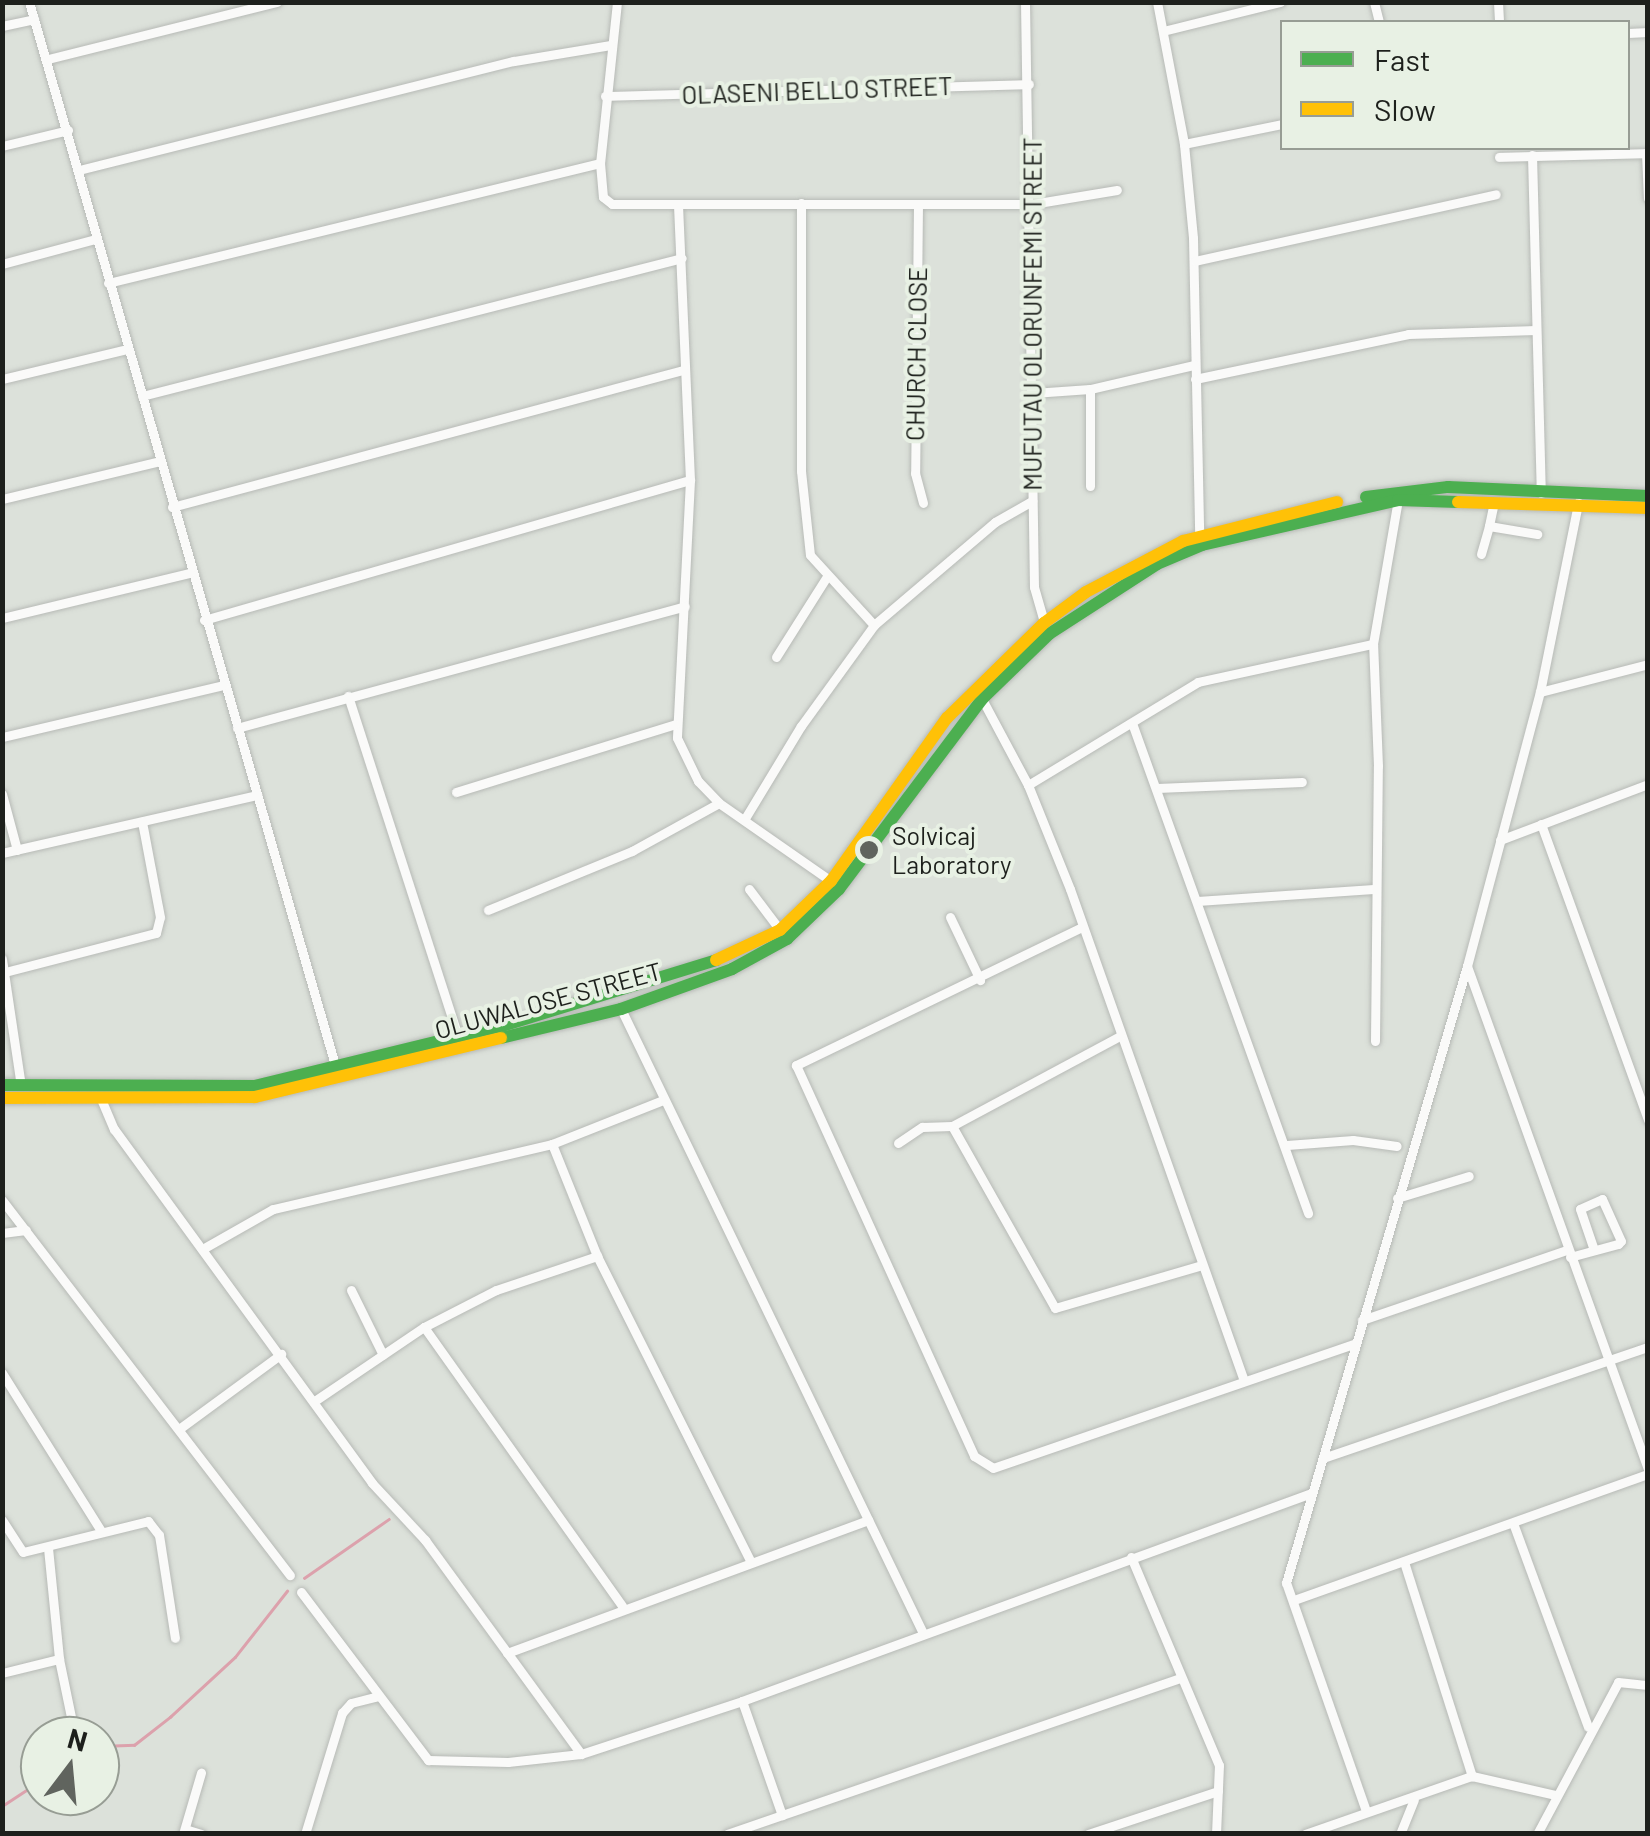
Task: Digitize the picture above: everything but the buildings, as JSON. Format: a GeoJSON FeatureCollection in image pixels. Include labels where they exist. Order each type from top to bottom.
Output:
{"type":"FeatureCollection","features":[{"type":"Feature","properties":{"kind":"street"},"geometry":{"type":"LineString","coordinates":[[29,2],[190,574],[336,1066]]}},
{"type":"Feature","properties":{"kind":"street"},"geometry":{"type":"LineString","coordinates":[[48,59],[278,2]]}},
{"type":"Feature","properties":{"kind":"street"},"geometry":{"type":"LineString","coordinates":[[616,2],[600,164],[600,188],[612,204],[1032,204],[1117,190]]}},
{"type":"Feature","properties":{"kind":"street","name":"MUFUTAU OLORUNFEMI STREET"},"geometry":{"type":"LineString","coordinates":[[1025,2],[1032,204],[1034,587],[1044,623]]}},
{"type":"Feature","properties":{"kind":"street"},"geometry":{"type":"LineString","coordinates":[[1158,2],[1184,144],[1195,260],[1199,535]]}},
{"type":"Feature","properties":{"kind":"street"},"geometry":{"type":"LineString","coordinates":[[1162,31],[1280,2]]}},
{"type":"Feature","properties":{"kind":"street"},"geometry":{"type":"LineString","coordinates":[[2,26],[34,18]]}},
{"type":"Feature","properties":{"kind":"street"},"geometry":{"type":"LineString","coordinates":[[79,170],[514,61],[611,45]]}},
{"type":"Feature","properties":{"kind":"street","name":"OLASENI BELLO STREET"},"geometry":{"type":"LineString","coordinates":[[605,96],[1028,84]]}},
{"type":"Feature","properties":{"kind":"street"},"geometry":{"type":"LineString","coordinates":[[1184,144],[1280,124]]}},
{"type":"Feature","properties":{"kind":"street"},"geometry":{"type":"LineString","coordinates":[[2,146],[68,130]]}},
{"type":"Feature","properties":{"kind":"street"},"geometry":{"type":"LineString","coordinates":[[1499,156],[1647,153],[1648,198]]}},
{"type":"Feature","properties":{"kind":"street"},"geometry":{"type":"LineString","coordinates":[[1532,155],[1541,494]]}},
{"type":"Feature","properties":{"kind":"street"},"geometry":{"type":"LineString","coordinates":[[108,283],[600,164]]}},
{"type":"Feature","properties":{"kind":"street"},"geometry":{"type":"LineString","coordinates":[[1195,260],[1496,194]]}},
{"type":"Feature","properties":{"kind":"street"},"geometry":{"type":"LineString","coordinates":[[801,202],[802,470],[810,555],[826,578],[874,625]]}},
{"type":"Feature","properties":{"kind":"street"},"geometry":{"type":"LineString","coordinates":[[678,204],[690,480],[675,724],[689,768],[719,803],[831,881]]}},
{"type":"Feature","properties":{"kind":"street","name":"CHURCH CLOSE"},"geometry":{"type":"LineString","coordinates":[[918,204],[914,460],[924,503]]}},
{"type":"Feature","properties":{"kind":"street"},"geometry":{"type":"LineString","coordinates":[[2,264],[95,239]]}},
{"type":"Feature","properties":{"kind":"street"},"geometry":{"type":"LineString","coordinates":[[142,396],[682,258]]}},
{"type":"Feature","properties":{"kind":"street"},"geometry":{"type":"LineString","coordinates":[[1195,379],[1408,334],[1536,330]]}},
{"type":"Feature","properties":{"kind":"street"},"geometry":{"type":"LineString","coordinates":[[2,379],[127,350]]}},
{"type":"Feature","properties":{"kind":"street"},"geometry":{"type":"LineString","coordinates":[[1033,393],[1090,389],[1194,365]]}},
{"type":"Feature","properties":{"kind":"street"},"geometry":{"type":"LineString","coordinates":[[172,507],[683,370]]}},
{"type":"Feature","properties":{"kind":"street"},"geometry":{"type":"LineString","coordinates":[[1090,389],[1090,486]]}},
{"type":"Feature","properties":{"kind":"street"},"geometry":{"type":"LineString","coordinates":[[2,498],[160,462]]}},
{"type":"Feature","properties":{"kind":"street"},"geometry":{"type":"LineString","coordinates":[[204,620],[690,480]]}},
{"type":"Feature","properties":{"kind":"street","name":"OLUWALOSE STREET"},"geometry":{"type":"LineString","coordinates":[[2,1098],[255,1098],[671,976],[780,930],[831,881],[948,718],[1044,623],[1086,592],[1199,535],[1421,488],[1541,494],[1648,508]]}},
{"type":"Feature","properties":{"kind":"street","name":"OLUWALOSE STREET"},"geometry":{"type":"LineString","coordinates":[[2,1085],[256,1086],[336,1066],[621,1009],[732,969],[786,940],[839,889],[982,699],[1049,634],[1158,564],[1219,540],[1398,500],[1579,501],[1648,496]]}},
{"type":"Feature","properties":{"kind":"street"},"geometry":{"type":"LineString","coordinates":[[1376,1041],[1372,889],[1378,782],[1372,644],[1398,500]]}},
{"type":"Feature","properties":{"kind":"street"},"geometry":{"type":"LineString","coordinates":[[744,820],[811,711],[874,625],[996,522],[1032,501]]}},
{"type":"Feature","properties":{"kind":"street"},"geometry":{"type":"LineString","coordinates":[[1366,1812],[1286,1583],[1467,966],[1540,692],[1579,501]]}},
{"type":"Feature","properties":{"kind":"street"},"geometry":{"type":"LineString","coordinates":[[1482,554],[1494,502]]}},
{"type":"Feature","properties":{"kind":"street"},"geometry":{"type":"LineString","coordinates":[[1489,526],[1537,534]]}},
{"type":"Feature","properties":{"kind":"street"},"geometry":{"type":"LineString","coordinates":[[2,618],[190,574]]}},
{"type":"Feature","properties":{"kind":"street"},"geometry":{"type":"LineString","coordinates":[[776,658],[826,578]]}},
{"type":"Feature","properties":{"kind":"street"},"geometry":{"type":"LineString","coordinates":[[236,728],[685,606]]}},
{"type":"Feature","properties":{"kind":"street"},"geometry":{"type":"LineString","coordinates":[[1028,785],[1198,682],[1372,644]]}},
{"type":"Feature","properties":{"kind":"street"},"geometry":{"type":"LineString","coordinates":[[1540,692],[1648,664]]}},
{"type":"Feature","properties":{"kind":"street"},"geometry":{"type":"LineString","coordinates":[[2,737],[223,685]]}},
{"type":"Feature","properties":{"kind":"street"},"geometry":{"type":"LineString","coordinates":[[348,696],[458,1036]]}},
{"type":"Feature","properties":{"kind":"street"},"geometry":{"type":"LineString","coordinates":[[982,699],[1028,785],[1082,927],[1199,1266],[1244,1381]]}},
{"type":"Feature","properties":{"kind":"street"},"geometry":{"type":"LineString","coordinates":[[1132,723],[1287,1145],[1308,1213]]}},
{"type":"Feature","properties":{"kind":"street"},"geometry":{"type":"LineString","coordinates":[[456,792],[675,724]]}},
{"type":"Feature","properties":{"kind":"street"},"geometry":{"type":"LineString","coordinates":[[1157,788],[1302,782]]}},
{"type":"Feature","properties":{"kind":"street"},"geometry":{"type":"LineString","coordinates":[[1500,840],[1648,784]]}},
{"type":"Feature","properties":{"kind":"street"},"geometry":{"type":"LineString","coordinates":[[2,794],[17,850]]}},
{"type":"Feature","properties":{"kind":"street"},"geometry":{"type":"LineString","coordinates":[[2,854],[256,795]]}},
{"type":"Feature","properties":{"kind":"street"},"geometry":{"type":"LineString","coordinates":[[488,910],[632,851],[719,803]]}},
{"type":"Feature","properties":{"kind":"street"},"geometry":{"type":"LineString","coordinates":[[5,972],[156,934],[160,917],[142,822]]}},
{"type":"Feature","properties":{"kind":"street"},"geometry":{"type":"LineString","coordinates":[[1541,824],[1648,1120]]}},
{"type":"Feature","properties":{"kind":"street"},"geometry":{"type":"LineString","coordinates":[[749,889],[780,930]]}},
{"type":"Feature","properties":{"kind":"street"},"geometry":{"type":"LineString","coordinates":[[1198,902],[1372,889]]}},
{"type":"Feature","properties":{"kind":"street"},"geometry":{"type":"LineString","coordinates":[[950,917],[980,980]]}},
{"type":"Feature","properties":{"kind":"street"},"geometry":{"type":"LineString","coordinates":[[1082,927],[795,1070],[974,1456],[993,1468],[1354,1344]]}},
{"type":"Feature","properties":{"kind":"street"},"geometry":{"type":"LineString","coordinates":[[2,958],[22,1086]]}},
{"type":"Feature","properties":{"kind":"street"},"geometry":{"type":"LineString","coordinates":[[1294,1600],[1648,1472],[1467,966]]}},
{"type":"Feature","properties":{"kind":"street"},"geometry":{"type":"LineString","coordinates":[[621,1009],[922,1630]]}},
{"type":"Feature","properties":{"kind":"street"},"geometry":{"type":"LineString","coordinates":[[952,1126],[1120,1036]]}},
{"type":"Feature","properties":{"kind":"street"},"geometry":{"type":"LineString","coordinates":[[101,1099],[114,1129],[206,1247],[372,1483],[426,1540],[581,1754]]}},
{"type":"Feature","properties":{"kind":"street"},"geometry":{"type":"LineString","coordinates":[[206,1247],[273,1209],[552,1144],[662,1100]]}},
{"type":"Feature","properties":{"kind":"street"},"geometry":{"type":"LineString","coordinates":[[898,1143],[940,1122],[952,1126],[1055,1308],[1199,1266]]}},
{"type":"Feature","properties":{"kind":"street"},"geometry":{"type":"LineString","coordinates":[[1287,1145],[1353,1140],[1397,1146]]}},
{"type":"Feature","properties":{"kind":"street"},"geometry":{"type":"LineString","coordinates":[[552,1144],[598,1256],[751,1562]]}},
{"type":"Feature","properties":{"kind":"street"},"geometry":{"type":"LineString","coordinates":[[1397,1198],[1469,1176]]}},
{"type":"Feature","properties":{"kind":"street"},"geometry":{"type":"LineString","coordinates":[[1362,1320],[1569,1254],[1594,1250],[1621,1240],[1602,1199],[1580,1209],[1594,1250]]}},
{"type":"Feature","properties":{"kind":"street"},"geometry":{"type":"LineString","coordinates":[[2,1200],[290,1575]]}},
{"type":"Feature","properties":{"kind":"street"},"geometry":{"type":"LineString","coordinates":[[2,1232],[26,1230]]}},
{"type":"Feature","properties":{"kind":"street"},"geometry":{"type":"LineString","coordinates":[[316,1400],[424,1327],[537,1272],[598,1256]]}},
{"type":"Feature","properties":{"kind":"street"},"geometry":{"type":"LineString","coordinates":[[351,1290],[384,1355]]}},
{"type":"Feature","properties":{"kind":"street"},"geometry":{"type":"LineString","coordinates":[[424,1327],[622,1606]]}},
{"type":"Feature","properties":{"kind":"street"},"geometry":{"type":"LineString","coordinates":[[1323,1458],[1648,1348]]}},
{"type":"Feature","properties":{"kind":"street"},"geometry":{"type":"LineString","coordinates":[[179,1429],[281,1354]]}},
{"type":"Feature","properties":{"kind":"street"},"geometry":{"type":"LineString","coordinates":[[2,1373],[101,1531]]}},
{"type":"Feature","properties":{"kind":"street"},"geometry":{"type":"LineString","coordinates":[[302,1592],[428,1760],[508,1762],[581,1754],[742,1700],[922,1630],[1310,1494]]}},
{"type":"Feature","properties":{"kind":"street"},"geometry":{"type":"LineString","coordinates":[[2,1520],[18,1551],[48,1548],[101,1531],[148,1522],[159,1535],[175,1638]]}},
{"type":"Feature","properties":{"kind":"street"},"geometry":{"type":"LineString","coordinates":[[507,1653],[622,1606],[868,1520]]}},
{"type":"Feature","properties":{"kind":"street"},"geometry":{"type":"LineString","coordinates":[[1514,1523],[1588,1727]]}},
{"type":"Feature","properties":{"kind":"street"},"geometry":{"type":"LineString","coordinates":[[48,1548],[59,1659],[71,1716]]}},
{"type":"Feature","properties":{"kind":"street"},"geometry":{"type":"LineString","coordinates":[[1131,1557],[1218,1765],[1216,1834]]}},
{"type":"Feature","properties":{"kind":"street"},"geometry":{"type":"LineString","coordinates":[[1404,1562],[1472,1776]]}},
{"type":"Feature","properties":{"kind":"street"},"geometry":{"type":"LineString","coordinates":[[2,1673],[59,1659]]}},
{"type":"Feature","properties":{"kind":"street"},"geometry":{"type":"LineString","coordinates":[[727,1834],[1181,1678]]}},
{"type":"Feature","properties":{"kind":"street"},"geometry":{"type":"LineString","coordinates":[[1537,1834],[1588,1727],[1618,1682],[1648,1685]]}},
{"type":"Feature","properties":{"kind":"street"},"geometry":{"type":"LineString","coordinates":[[304,1834],[342,1713],[352,1703],[379,1696]]}},
{"type":"Feature","properties":{"kind":"street"},"geometry":{"type":"LineString","coordinates":[[742,1700],[782,1815]]}},
{"type":"Feature","properties":{"kind":"street"},"geometry":{"type":"LineString","coordinates":[[201,1773],[184,1831],[201,1834]]}},
{"type":"Feature","properties":{"kind":"street"},"geometry":{"type":"LineString","coordinates":[[1305,1834],[1414,1800],[1472,1776],[1555,1794]]}},
{"type":"Feature","properties":{"kind":"street"},"geometry":{"type":"LineString","coordinates":[[1088,1834],[1218,1792]]}},
{"type":"Feature","properties":{"kind":"street"},"geometry":{"type":"LineString","coordinates":[[1400,1834],[1414,1800]]}},
{"type":"Feature","properties":{"kind":"waterway"},"geometry":{"type":"LineString","coordinates":[[304,1578],[389,1519]]}},
{"type":"Feature","properties":{"kind":"waterway"},"geometry":{"type":"LineString","coordinates":[[120,1745],[134,1745],[235,1657],[287,1591]]}},
{"type":"Feature","properties":{"kind":"waterway"},"geometry":{"type":"LineString","coordinates":[[2,1806],[20,1794]]}},
{"type":"Feature","properties":{"kind":"traffic: fast"},"geometry":{"type":"LineString","coordinates":[[1366,497],[1448,487],[1648,496]]}},
{"type":"Feature","properties":{"kind":"traffic: fast"},"geometry":{"type":"LineString","coordinates":[[501,1038],[621,1009],[732,969],[787,939],[839,889],[982,699],[1049,634],[1157,564],[1202,545],[1398,500],[1458,502]]}},
{"type":"Feature","properties":{"kind":"traffic: fast"},"geometry":{"type":"LineString","coordinates":[[2,1085],[255,1086],[502,1026],[716,960]]}},
{"type":"Feature","properties":{"kind":"traffic: slow"},"geometry":{"type":"LineString","coordinates":[[716,960],[780,930],[831,881],[947,718],[1044,623],[1086,592],[1183,541],[1337,502]]}},
{"type":"Feature","properties":{"kind":"traffic: slow"},"geometry":{"type":"LineString","coordinates":[[1458,502],[1648,508]]}},
{"type":"Feature","properties":{"kind":"traffic: slow"},"geometry":{"type":"LineString","coordinates":[[2,1098],[255,1097],[501,1038]]}},
{"type":"Feature","properties":{"kind":"place","name":"Solvicaj Laboratory"},"geometry":{"type":"Point","coordinates":[869,850]}}]}
